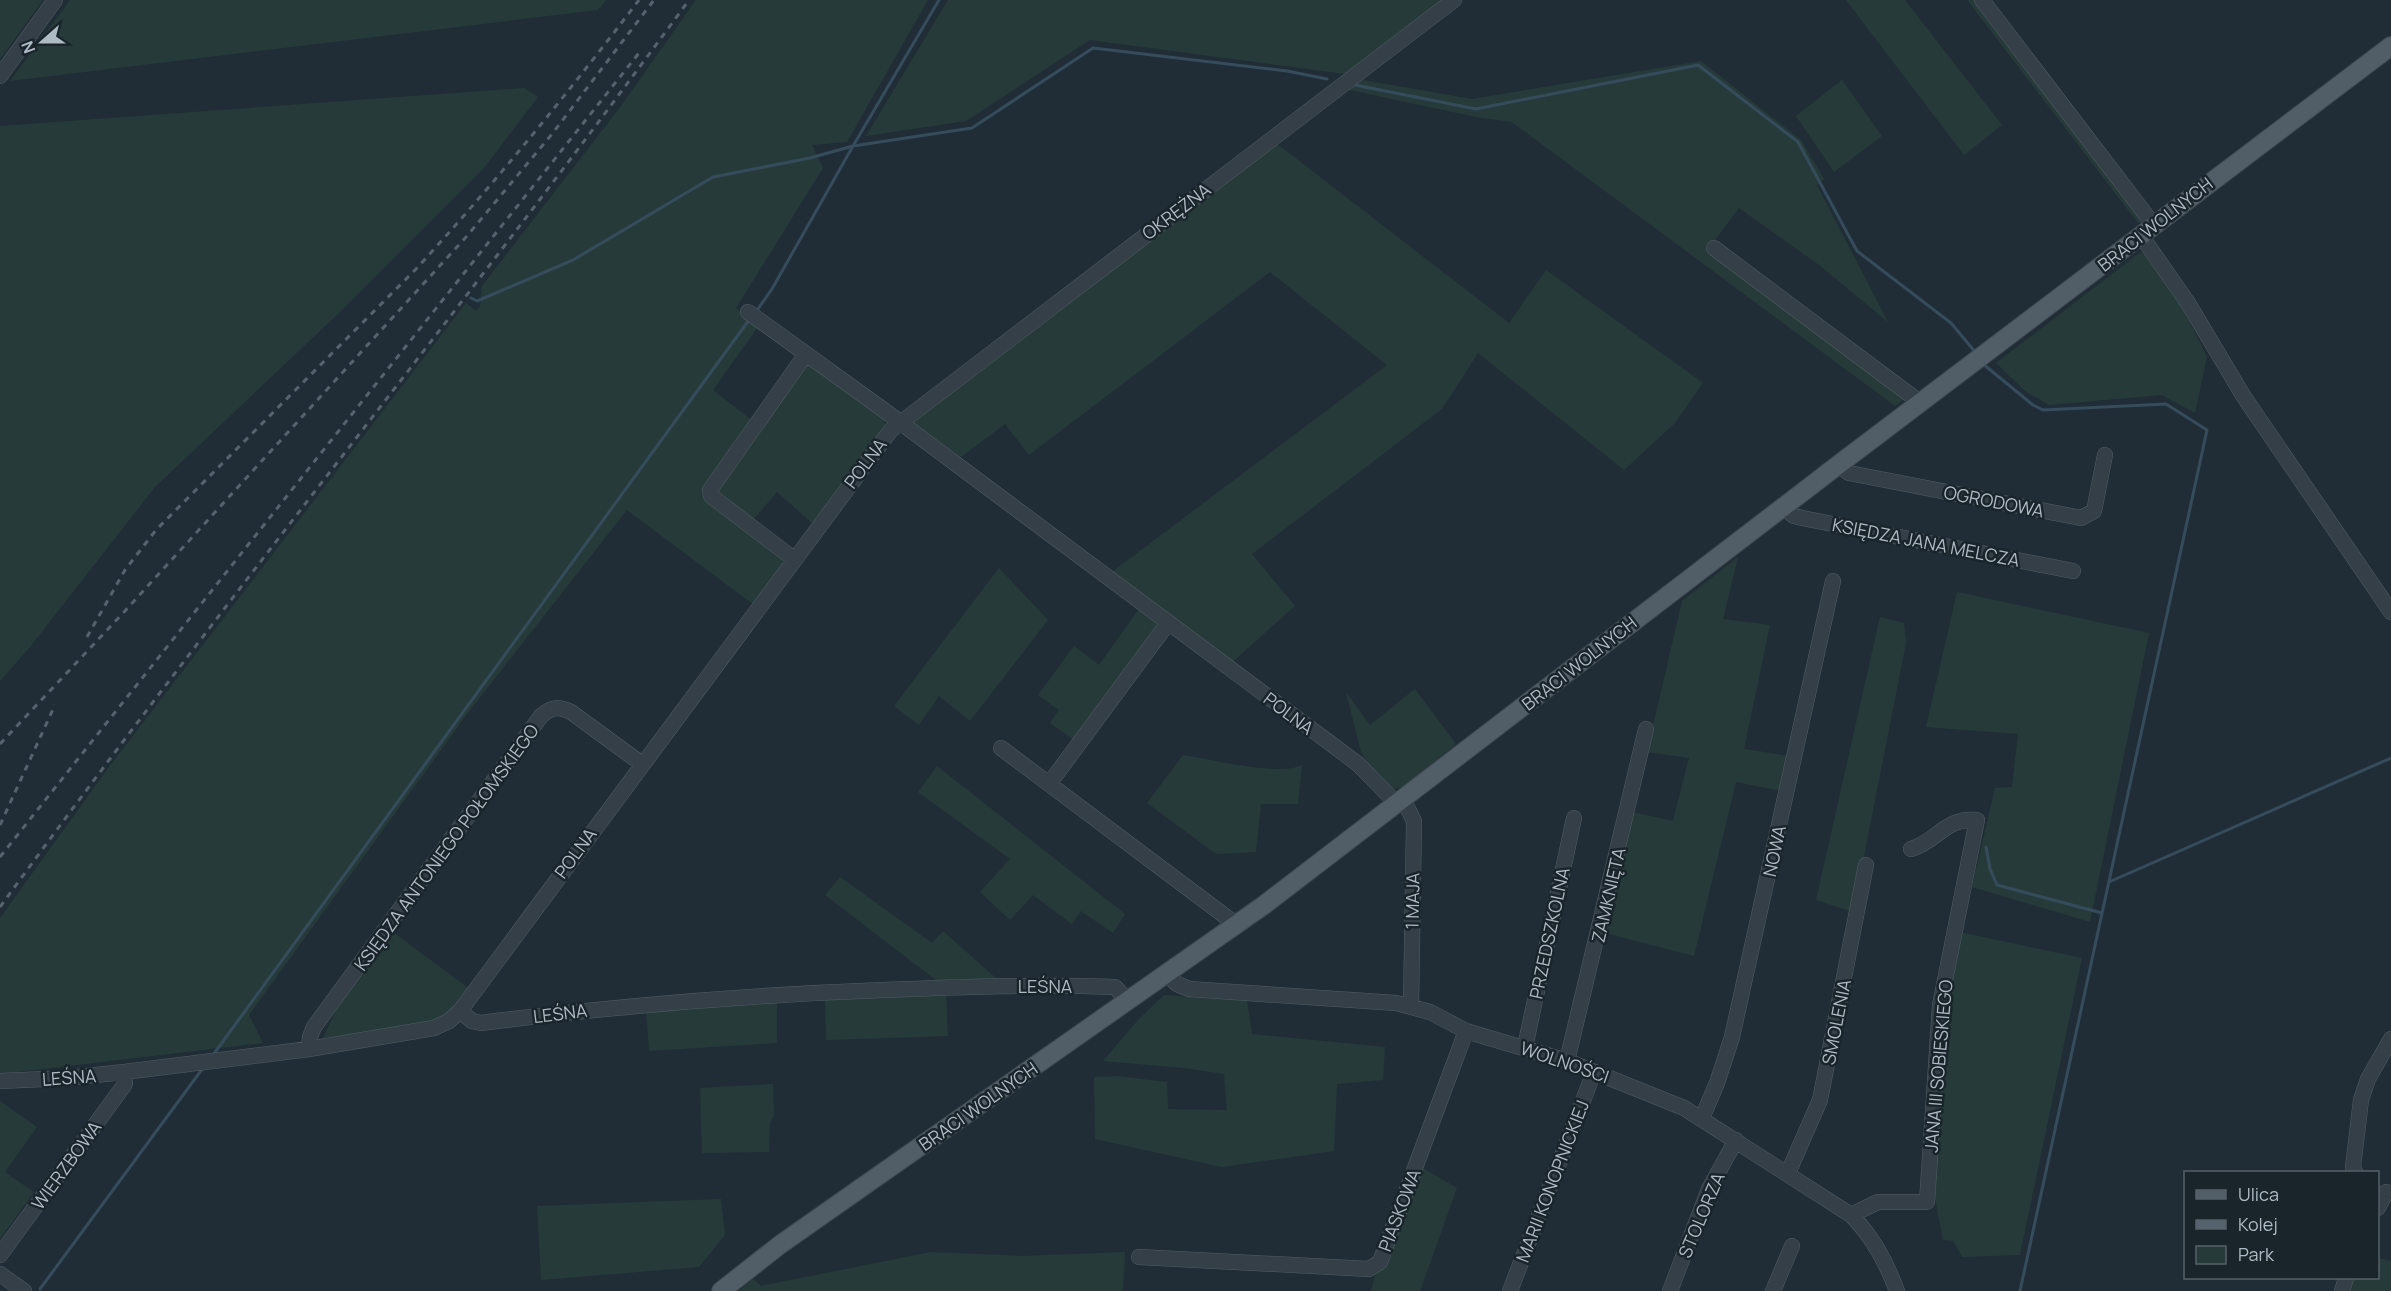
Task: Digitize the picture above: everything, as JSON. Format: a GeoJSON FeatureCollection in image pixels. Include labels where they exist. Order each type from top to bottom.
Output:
{"type":"FeatureCollection","features":[{"type":"Feature","properties":{"kind":"main road","name":"BRACI WOLNYCH"},"geometry":{"type":"LineString","coordinates":[[721,1291],[773,1249],[1238,924],[2147,229],[2391,46]]}},
{"type":"Feature","properties":{"kind":"street"},"geometry":{"type":"LineString","coordinates":[[0,76],[55,0]]}},
{"type":"Feature","properties":{"kind":"street","name":"OKRĘŻNA"},"geometry":{"type":"LineString","coordinates":[[899,422],[1454,0]]}},
{"type":"Feature","properties":{"kind":"street"},"geometry":{"type":"LineString","coordinates":[[1982,0],[2147,229],[2239,389],[2391,612]]}},
{"type":"Feature","properties":{"kind":"street"},"geometry":{"type":"LineString","coordinates":[[1714,248],[1921,403]]}},
{"type":"Feature","properties":{"kind":"street"},"geometry":{"type":"LineString","coordinates":[[752,315],[899,422]]}},
{"type":"Feature","properties":{"kind":"street"},"geometry":{"type":"LineString","coordinates":[[794,559],[711,496],[710,490],[806,354]]}},
{"type":"Feature","properties":{"kind":"street","name":"POLNA"},"geometry":{"type":"LineString","coordinates":[[460,1011],[884,438],[899,422],[1358,764],[1400,801]]}},
{"type":"Feature","properties":{"kind":"street","name":"OGRODOWA"},"geometry":{"type":"LineString","coordinates":[[1838,465],[1849,473],[2081,518],[2094,511],[2105,455]]}},
{"type":"Feature","properties":{"kind":"street","name":"KSIĘDZA JANA MELCZA"},"geometry":{"type":"LineString","coordinates":[[1783,507],[1794,516],[1807,519],[2073,571]]}},
{"type":"Feature","properties":{"kind":"street","name":"NOWA"},"geometry":{"type":"LineString","coordinates":[[1702,1118],[1717,1083],[1732,1037],[1833,581]]}},
{"type":"Feature","properties":{"kind":"street"},"geometry":{"type":"LineString","coordinates":[[1049,784],[1168,623]]}},
{"type":"Feature","properties":{"kind":"street","name":"KSIĘDZA ANTONIEGO POŁOMSKIEGO"},"geometry":{"type":"LineString","coordinates":[[309,1049],[314,1027],[541,716],[547,711],[563,708],[642,764]]}},
{"type":"Feature","properties":{"kind":"street","name":"ZAMKNIĘTA"},"geometry":{"type":"LineString","coordinates":[[1567,1061],[1646,729]]}},
{"type":"Feature","properties":{"kind":"street"},"geometry":{"type":"LineString","coordinates":[[1000,748],[1238,924]]}},
{"type":"Feature","properties":{"kind":"street","name":"1 MAJA"},"geometry":{"type":"LineString","coordinates":[[1400,801],[1414,821],[1412,1006]]}},
{"type":"Feature","properties":{"kind":"street","name":"PRZEDSZKOLNA"},"geometry":{"type":"LineString","coordinates":[[1525,1047],[1574,818]]}},
{"type":"Feature","properties":{"kind":"street","name":"JANA III SOBIESKIEGO"},"geometry":{"type":"LineString","coordinates":[[1851,1215],[1878,1202],[1927,1202],[1940,1005],[1977,820],[1964,819],[1946,825],[1920,846],[1911,849]]}},
{"type":"Feature","properties":{"kind":"street","name":"SMOLENIA"},"geometry":{"type":"LineString","coordinates":[[1788,1173],[1820,1100],[1866,865]]}},
{"type":"Feature","properties":{"kind":"street","name":"WOLNOŚCI"},"geometry":{"type":"LineString","coordinates":[[1166,973],[1177,984],[1189,989],[1412,1006],[1430,1012],[1466,1031],[1567,1061],[1665,1099],[1702,1118],[1851,1215],[1865,1229],[1876,1246],[1897,1291]]}},
{"type":"Feature","properties":{"kind":"street","name":"LEŚNA"},"geometry":{"type":"LineString","coordinates":[[0,1081],[67,1078],[309,1049],[434,1028],[449,1021],[460,1011],[478,1023],[588,1009],[686,1001],[997,986],[1115,987],[1127,1000]]}},
{"type":"Feature","properties":{"kind":"street","name":"PIASKOWA"},"geometry":{"type":"LineString","coordinates":[[1139,1257],[1369,1269],[1376,1266],[1380,1262],[1466,1031]]}},
{"type":"Feature","properties":{"kind":"street"},"geometry":{"type":"LineString","coordinates":[[2354,1171],[2361,1100],[2368,1079],[2391,1039]]}},
{"type":"Feature","properties":{"kind":"street","name":"WIERZBOWA"},"geometry":{"type":"LineString","coordinates":[[0,1255],[125,1084],[124,1072]]}},
{"type":"Feature","properties":{"kind":"street","name":"MARII KONOPNICKIEJ"},"geometry":{"type":"LineString","coordinates":[[1510,1291],[1594,1072]]}},
{"type":"Feature","properties":{"kind":"street","name":"STOLORZA"},"geometry":{"type":"LineString","coordinates":[[1670,1291],[1709,1189],[1736,1140]]}},
{"type":"Feature","properties":{"kind":"street"},"geometry":{"type":"LineString","coordinates":[[1773,1291],[1792,1246]]}},
{"type":"Feature","properties":{"kind":"street"},"geometry":{"type":"LineString","coordinates":[[0,1274],[24,1291]]}},
{"type":"Feature","properties":{"kind":"green space"},"geometry":{"type":"Polygon","coordinates":[[[0,0],[43,0],[0,59],[0,0]]]}},
{"type":"Feature","properties":{"kind":"green space"},"geometry":{"type":"Polygon","coordinates":[[[70,0],[606,0],[598,10],[10,81],[70,0]]]}},
{"type":"Feature","properties":{"kind":"green space"},"geometry":{"type":"Polygon","coordinates":[[[696,0],[928,0],[847,142],[812,145],[823,168],[736,308],[758,327],[713,390],[754,422],[706,489],[790,561],[754,605],[627,510],[467,714],[249,1015],[263,1043],[0,1074],[0,918],[109,767],[466,303],[476,311],[480,307],[482,286],[621,106],[696,0]]]}},
{"type":"Feature","properties":{"kind":"green space"},"geometry":{"type":"Polygon","coordinates":[[[948,0],[1441,0],[1345,74],[1090,40],[966,121],[866,136],[948,0]]]}},
{"type":"Feature","properties":{"kind":"green space"},"geometry":{"type":"Polygon","coordinates":[[[1846,0],[1905,0],[2002,125],[1964,155],[1846,0]]]}},
{"type":"Feature","properties":{"kind":"green space"},"geometry":{"type":"Polygon","coordinates":[[[1967,0],[1976,0],[2144,222],[2138,223],[1967,0]]]}},
{"type":"Feature","properties":{"kind":"green space"},"geometry":{"type":"Polygon","coordinates":[[[1701,61],[1801,140],[1824,179],[1817,185],[1888,322],[1819,265],[1739,208],[1709,248],[1907,397],[1895,406],[1512,122],[1476,117],[1345,89],[1357,79],[1472,99],[1701,61]]]}},
{"type":"Feature","properties":{"kind":"green space"},"geometry":{"type":"Polygon","coordinates":[[[1842,80],[1882,136],[1834,172],[1796,116],[1842,80]]]}},
{"type":"Feature","properties":{"kind":"green space"},"geometry":{"type":"Polygon","coordinates":[[[524,88],[538,97],[484,168],[341,311],[155,487],[30,647],[0,681],[0,126],[524,88]]]}},
{"type":"Feature","properties":{"kind":"green space"},"geometry":{"type":"Polygon","coordinates":[[[1276,143],[1509,323],[1546,270],[1703,383],[1675,423],[1624,470],[1478,353],[1442,409],[1252,554],[1295,606],[1229,665],[1108,575],[1387,365],[1270,272],[1029,455],[1005,424],[961,457],[911,421],[1276,143]]]}},
{"type":"Feature","properties":{"kind":"green space"},"geometry":{"type":"Polygon","coordinates":[[[2142,251],[2180,303],[2207,357],[2195,413],[2162,395],[2049,405],[2025,391],[1996,363],[2142,251]]]}},
{"type":"Feature","properties":{"kind":"green space"},"geometry":{"type":"Polygon","coordinates":[[[809,363],[883,418],[886,426],[812,523],[777,492],[753,523],[715,492],[809,363]]]}},
{"type":"Feature","properties":{"kind":"green space"},"geometry":{"type":"Polygon","coordinates":[[[1738,557],[1723,619],[1770,625],[1744,749],[1789,756],[1781,791],[1736,782],[1694,956],[1605,933],[1632,812],[1673,821],[1689,758],[1647,752],[1682,601],[1738,557]]]}},
{"type":"Feature","properties":{"kind":"green space"},"geometry":{"type":"Polygon","coordinates":[[[999,568],[1048,620],[970,721],[939,696],[919,725],[894,706],[999,568]]]}},
{"type":"Feature","properties":{"kind":"green space"},"geometry":{"type":"Polygon","coordinates":[[[1957,592],[2149,633],[2090,922],[1972,887],[1995,788],[2012,787],[2018,734],[1926,727],[1957,592]]]}},
{"type":"Feature","properties":{"kind":"green space"},"geometry":{"type":"Polygon","coordinates":[[[1139,609],[1159,624],[1074,740],[1050,723],[1059,710],[1038,695],[1074,646],[1099,665],[1139,609]]]}},
{"type":"Feature","properties":{"kind":"green space"},"geometry":{"type":"Polygon","coordinates":[[[1880,617],[1904,623],[1906,643],[1853,912],[1816,900],[1880,617]]]}},
{"type":"Feature","properties":{"kind":"green space"},"geometry":{"type":"Polygon","coordinates":[[[1415,689],[1456,744],[1403,787],[1393,789],[1377,778],[1361,752],[1346,692],[1370,725],[1415,689]]]}},
{"type":"Feature","properties":{"kind":"green space"},"geometry":{"type":"Polygon","coordinates":[[[1183,755],[1262,768],[1292,768],[1302,765],[1298,804],[1261,804],[1256,852],[1216,854],[1147,803],[1183,755]]]}},
{"type":"Feature","properties":{"kind":"green space"},"geometry":{"type":"Polygon","coordinates":[[[937,766],[1125,914],[1113,933],[1081,911],[1072,924],[1033,895],[1010,920],[980,892],[1010,859],[918,792],[937,766]]]}},
{"type":"Feature","properties":{"kind":"green space"},"geometry":{"type":"Polygon","coordinates":[[[840,877],[932,943],[943,931],[998,980],[937,981],[825,895],[840,877]]]}},
{"type":"Feature","properties":{"kind":"green space"},"geometry":{"type":"Polygon","coordinates":[[[393,932],[471,990],[448,1022],[323,1038],[340,1002],[393,932]]]}},
{"type":"Feature","properties":{"kind":"green space"},"geometry":{"type":"Polygon","coordinates":[[[1959,932],[2082,958],[2020,1255],[1962,1257],[1953,1241],[1943,1240],[1934,1193],[1947,1006],[1959,932]]]}},
{"type":"Feature","properties":{"kind":"green space"},"geometry":{"type":"Polygon","coordinates":[[[946,993],[948,1036],[826,1040],[825,997],[946,993]]]}},
{"type":"Feature","properties":{"kind":"green space"},"geometry":{"type":"Polygon","coordinates":[[[1164,995],[1247,1001],[1252,1034],[1385,1047],[1383,1080],[1337,1084],[1334,1151],[1222,1167],[1095,1139],[1094,1077],[1116,1076],[1167,1082],[1168,1109],[1227,1110],[1224,1074],[1103,1061],[1138,1020],[1164,995]]]}},
{"type":"Feature","properties":{"kind":"green space"},"geometry":{"type":"Polygon","coordinates":[[[777,1002],[777,1043],[649,1051],[646,1007],[777,1002]]]}},
{"type":"Feature","properties":{"kind":"green space"},"geometry":{"type":"Polygon","coordinates":[[[773,1084],[774,1116],[770,1123],[769,1152],[702,1153],[700,1088],[773,1084]]]}},
{"type":"Feature","properties":{"kind":"green space"},"geometry":{"type":"Polygon","coordinates":[[[0,1101],[37,1127],[5,1172],[34,1192],[0,1239],[0,1101]]]}},
{"type":"Feature","properties":{"kind":"green space"},"geometry":{"type":"Polygon","coordinates":[[[1421,1167],[1457,1188],[1420,1291],[1371,1291],[1375,1276],[1388,1262],[1421,1167]]]}},
{"type":"Feature","properties":{"kind":"green space"},"geometry":{"type":"Polygon","coordinates":[[[721,1199],[725,1235],[699,1267],[541,1280],[537,1206],[721,1199]]]}},
{"type":"Feature","properties":{"kind":"green space"},"geometry":{"type":"Polygon","coordinates":[[[931,1252],[1022,1256],[1125,1252],[1123,1291],[739,1291],[753,1279],[761,1286],[931,1252]]]}},
{"type":"Feature","properties":{"kind":"green space"},"geometry":{"type":"Polygon","coordinates":[[[2379,1258],[2391,1261],[2391,1291],[2347,1291],[2352,1279],[2379,1279],[2379,1258]]]}},
{"type":"Feature","properties":{"kind":"waterway"},"geometry":{"type":"LineString","coordinates":[[755,313],[772,289],[939,0]]}},
{"type":"Feature","properties":{"kind":"waterway"},"geometry":{"type":"LineString","coordinates":[[471,298],[477,301],[573,260],[713,177],[810,158],[853,146],[972,128],[1093,48],[1287,71],[1327,79]]}},
{"type":"Feature","properties":{"kind":"waterway"},"geometry":{"type":"LineString","coordinates":[[1355,85],[1476,109],[1698,65],[1798,142],[1857,251],[1951,323],[1976,353]]}},
{"type":"Feature","properties":{"kind":"waterway"},"geometry":{"type":"LineString","coordinates":[[213,1055],[749,320]]}},
{"type":"Feature","properties":{"kind":"waterway"},"geometry":{"type":"LineString","coordinates":[[1983,364],[2033,405],[2043,410],[2166,404],[2207,430],[2020,1291]]}},
{"type":"Feature","properties":{"kind":"waterway"},"geometry":{"type":"LineString","coordinates":[[2109,882],[2391,758]]}},
{"type":"Feature","properties":{"kind":"waterway"},"geometry":{"type":"LineString","coordinates":[[1986,847],[1990,869],[1997,885],[2102,913]]}},
{"type":"Feature","properties":{"kind":"waterway"},"geometry":{"type":"LineString","coordinates":[[40,1289],[203,1068]]}},
{"type":"Feature","properties":{"kind":"railway"},"geometry":{"type":"LineString","coordinates":[[87,637],[125,570],[156,530],[416,269],[530,137],[639,0]]}},
{"type":"Feature","properties":{"kind":"railway"},"geometry":{"type":"LineString","coordinates":[[0,744],[124,612],[467,236],[552,134],[654,0]]}},
{"type":"Feature","properties":{"kind":"railway"},"geometry":{"type":"LineString","coordinates":[[0,907],[85,792],[518,228],[689,0]]}},
{"type":"Feature","properties":{"kind":"railway"},"geometry":{"type":"LineString","coordinates":[[0,857],[639,53]]}},
{"type":"Feature","properties":{"kind":"railway"},"geometry":{"type":"LineString","coordinates":[[0,825],[55,705]]}}]}
